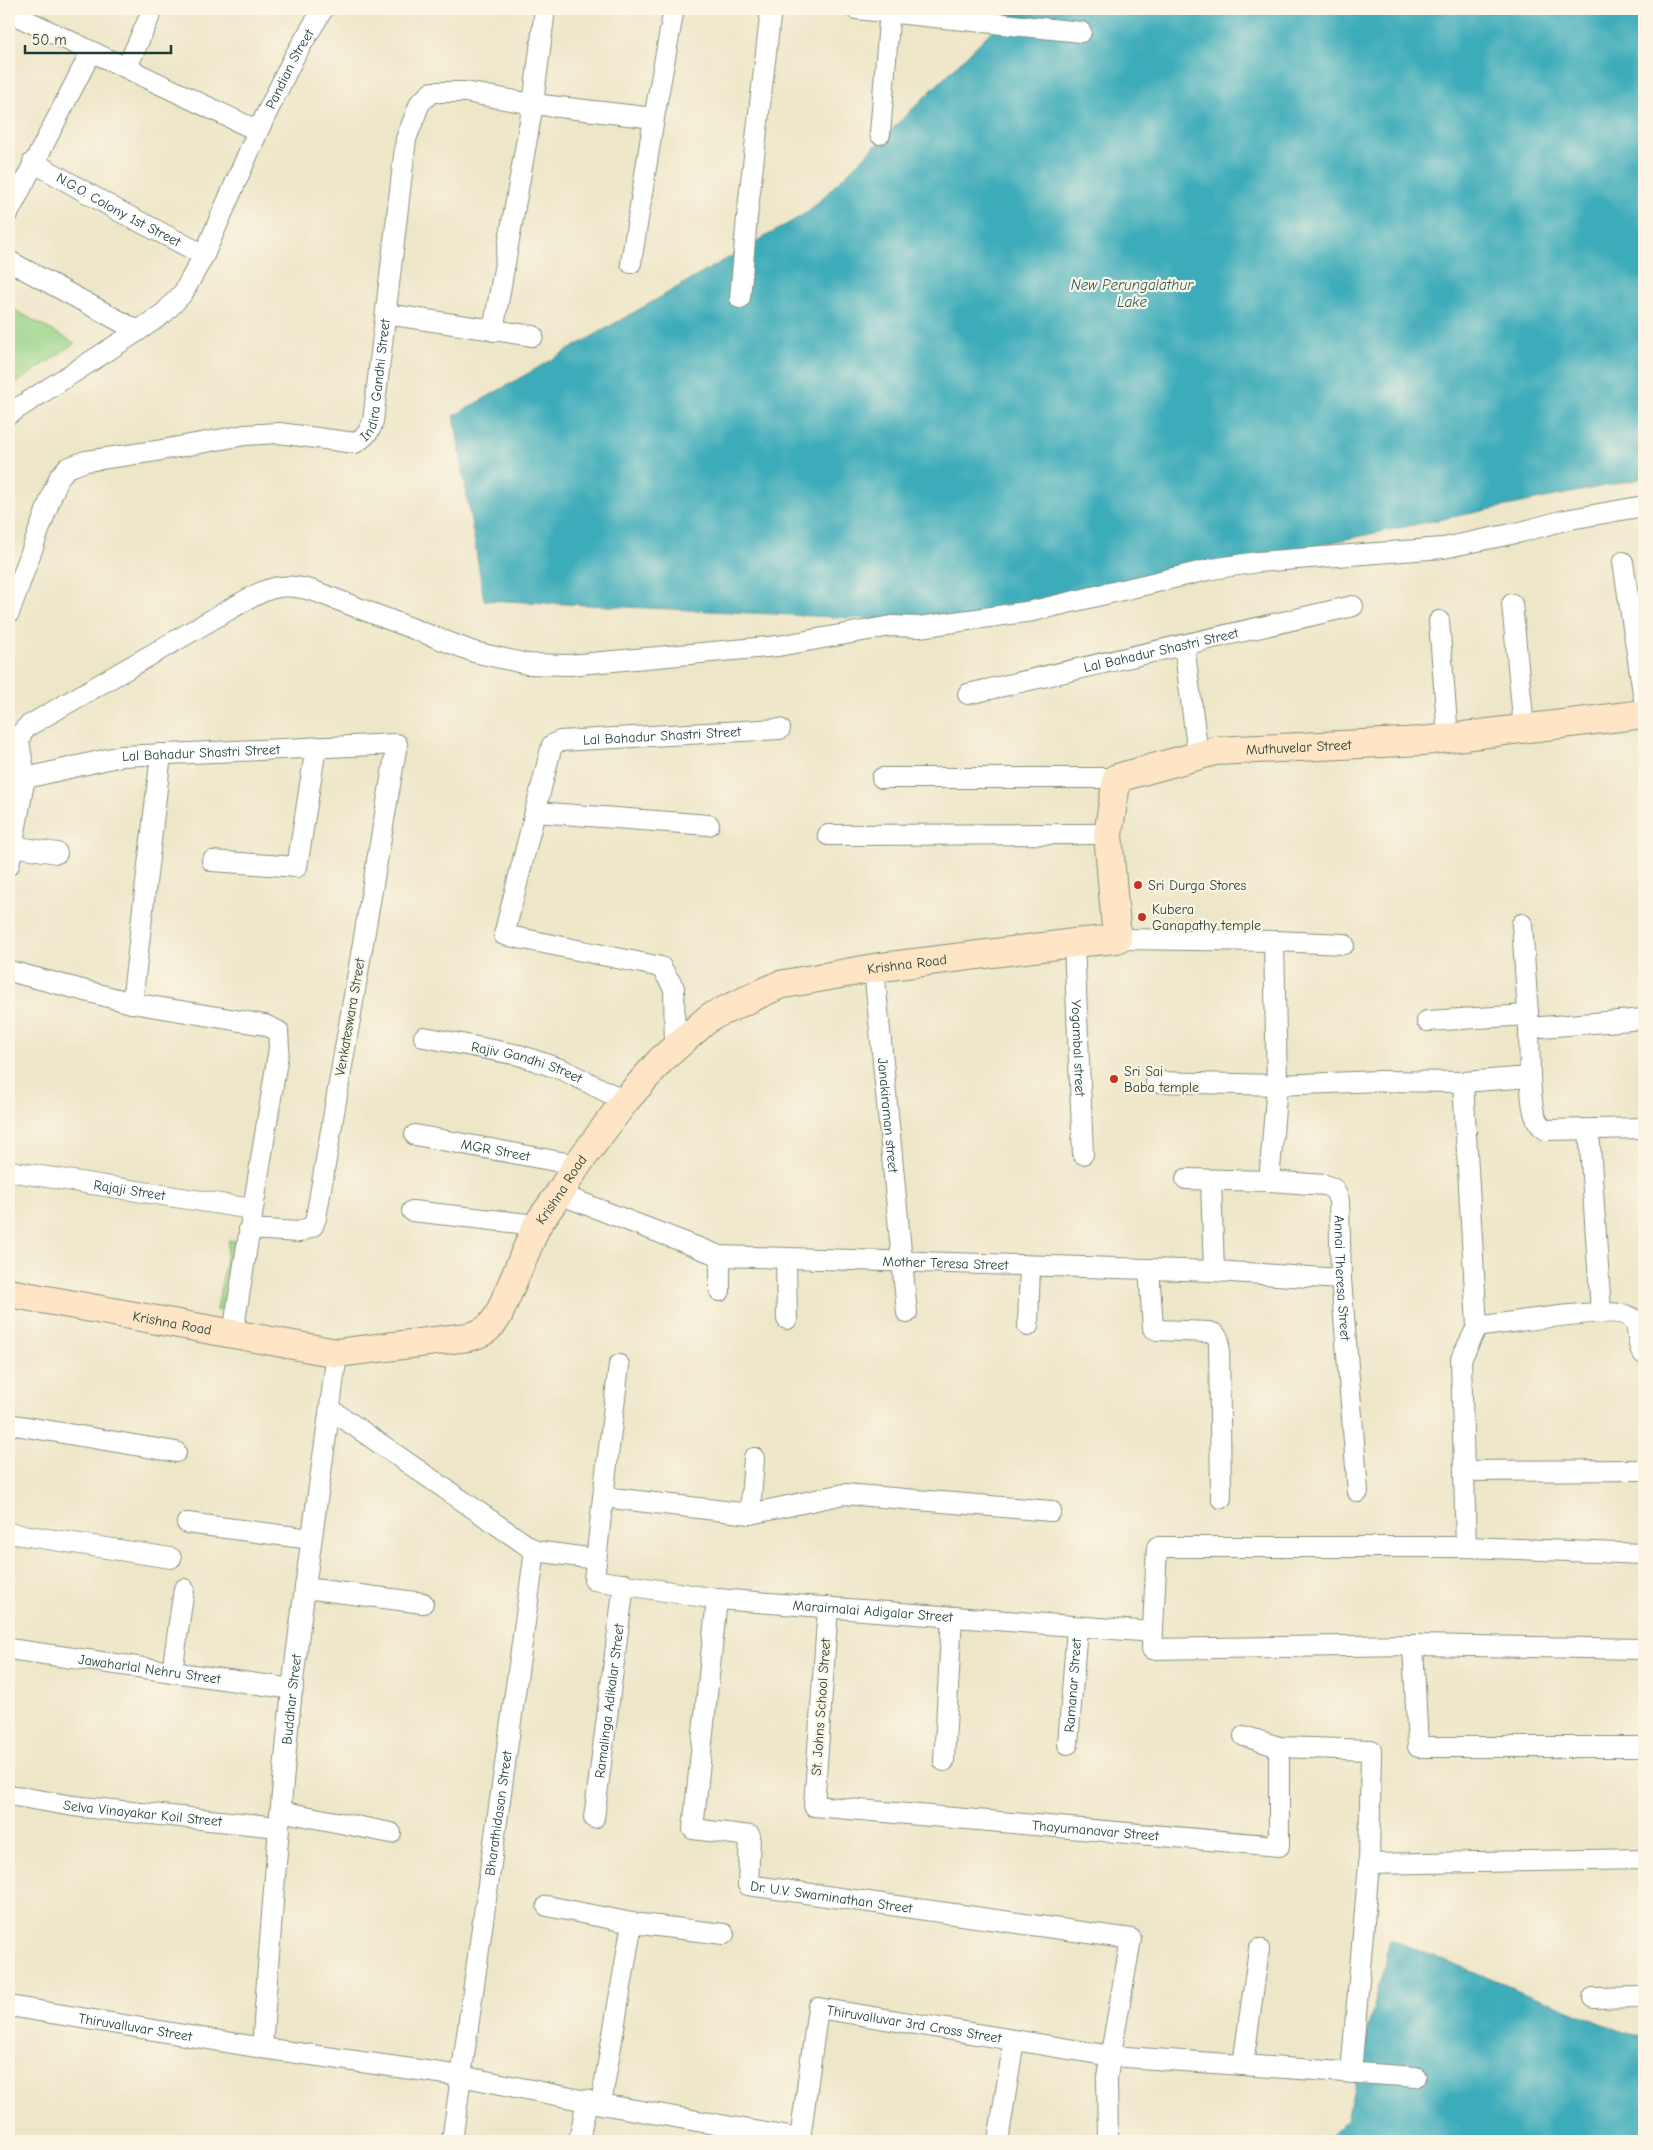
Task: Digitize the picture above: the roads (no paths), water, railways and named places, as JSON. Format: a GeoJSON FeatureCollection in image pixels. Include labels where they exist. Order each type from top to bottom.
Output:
{"type":"FeatureCollection","features":[{"type":"Feature","properties":{"kind":"street"},"geometry":{"type":"LineString","coordinates":[[126,67],[153,9]]}},
{"type":"Feature","properties":{"kind":"street","name":"Pandian Street"},"geometry":{"type":"LineString","coordinates":[[9,414],[164,313],[183,293],[204,255],[258,130],[294,56],[323,9]]}},
{"type":"Feature","properties":{"kind":"street"},"geometry":{"type":"LineString","coordinates":[[493,331],[533,104],[545,9]]}},
{"type":"Feature","properties":{"kind":"street"},"geometry":{"type":"LineString","coordinates":[[631,263],[654,118],[674,9]]}},
{"type":"Feature","properties":{"kind":"street"},"geometry":{"type":"LineString","coordinates":[[740,298],[747,217],[771,9]]}},
{"type":"Feature","properties":{"kind":"street"},"geometry":{"type":"LineString","coordinates":[[856,9],[960,14],[1081,32]]}},
{"type":"Feature","properties":{"kind":"street"},"geometry":{"type":"LineString","coordinates":[[880,134],[890,11]]}},
{"type":"Feature","properties":{"kind":"street"},"geometry":{"type":"LineString","coordinates":[[9,12],[258,130]]}},
{"type":"Feature","properties":{"kind":"street"},"geometry":{"type":"LineString","coordinates":[[9,212],[91,52]]}},
{"type":"Feature","properties":{"kind":"street","name":"Indira Gandhi Street"},"geometry":{"type":"LineString","coordinates":[[9,613],[53,492],[60,476],[67,468],[86,461],[245,435],[278,434],[355,443],[370,430],[373,421],[406,139],[420,103],[432,92],[465,92],[533,104],[654,118]]}},
{"type":"Feature","properties":{"kind":"street","name":"N.G.O. Colony 1st Street"},"geometry":{"type":"LineString","coordinates":[[33,162],[117,210],[204,255]]}},
{"type":"Feature","properties":{"kind":"street"},"geometry":{"type":"LineString","coordinates":[[9,262],[138,331]]}},
{"type":"Feature","properties":{"kind":"street"},"geometry":{"type":"LineString","coordinates":[[386,314],[533,336]]}},
{"type":"Feature","properties":{"kind":"street"},"geometry":{"type":"LineString","coordinates":[[57,853],[10,856],[19,741],[22,732],[28,726],[257,593],[279,586],[296,586],[314,590],[474,652],[527,664],[569,665],[778,646],[891,626],[919,626],[1033,611],[1212,569],[1258,562],[1444,548],[1521,532],[1564,520],[1644,506]]}},
{"type":"Feature","properties":{"kind":"street"},"geometry":{"type":"LineString","coordinates":[[1623,562],[1644,699]]}},
{"type":"Feature","properties":{"kind":"street"},"geometry":{"type":"LineString","coordinates":[[1512,604],[1524,728]]}},
{"type":"Feature","properties":{"kind":"street","name":"Lal Bahadur Shastri Street"},"geometry":{"type":"LineString","coordinates":[[968,694],[1353,606]]}},
{"type":"Feature","properties":{"kind":"street"},"geometry":{"type":"LineString","coordinates":[[1439,621],[1448,737]]}},
{"type":"Feature","properties":{"kind":"street"},"geometry":{"type":"LineString","coordinates":[[1184,644],[1198,755]]}},
{"type":"Feature","properties":{"kind":"street","name":"Muthuvelar Street"},"geometry":{"type":"LineString","coordinates":[[1117,778],[1215,751],[1423,741],[1644,714]]}},
{"type":"Feature","properties":{"kind":"street","name":"Lal Bahadur Shastri Street"},"geometry":{"type":"LineString","coordinates":[[535,812],[552,745],[560,741],[780,729]]}},
{"type":"Feature","properties":{"kind":"street","name":"Lal Bahadur Shastri Street"},"geometry":{"type":"LineString","coordinates":[[17,779],[121,756],[397,744]]}},
{"type":"Feature","properties":{"kind":"street","name":"Venkateswara Street"},"geometry":{"type":"LineString","coordinates":[[249,1229],[299,1232],[313,1226],[316,1218],[397,744]]}},
{"type":"Feature","properties":{"kind":"street"},"geometry":{"type":"LineString","coordinates":[[212,861],[297,867],[316,747]]}},
{"type":"Feature","properties":{"kind":"street"},"geometry":{"type":"LineString","coordinates":[[132,1003],[161,754]]}},
{"type":"Feature","properties":{"kind":"street"},"geometry":{"type":"LineString","coordinates":[[882,778],[1117,778],[1108,834],[1117,939],[1344,944]]}},
{"type":"Feature","properties":{"kind":"street"},"geometry":{"type":"LineString","coordinates":[[675,1048],[674,988],[661,967],[504,935],[535,812],[709,825]]}},
{"type":"Feature","properties":{"kind":"street"},"geometry":{"type":"LineString","coordinates":[[828,835],[1108,834]]}},
{"type":"Feature","properties":{"kind":"street"},"geometry":{"type":"LineString","coordinates":[[1522,924],[1529,1021],[1530,1078],[1539,1126],[1546,1130],[1644,1128]]}},
{"type":"Feature","properties":{"kind":"street","name":"Krishna Road"},"geometry":{"type":"LineString","coordinates":[[9,1293],[337,1353],[482,1334],[491,1327],[499,1314],[537,1225],[577,1165],[626,1101],[661,1060],[710,1017],[779,985],[874,968],[1117,939]]}},
{"type":"Feature","properties":{"kind":"street"},"geometry":{"type":"LineString","coordinates":[[1269,1181],[1277,1085],[1274,941]]}},
{"type":"Feature","properties":{"kind":"street","name":"Yogambal street"},"geometry":{"type":"LineString","coordinates":[[1074,943],[1082,1154]]}},
{"type":"Feature","properties":{"kind":"street","name":"Janakiraman street"},"geometry":{"type":"LineString","coordinates":[[874,968],[906,1313]]}},
{"type":"Feature","properties":{"kind":"street"},"geometry":{"type":"LineString","coordinates":[[9,971],[132,1003],[265,1025],[278,1031],[280,1048],[233,1333]]}},
{"type":"Feature","properties":{"kind":"street"},"geometry":{"type":"LineString","coordinates":[[1427,1021],[1644,1019]]}},
{"type":"Feature","properties":{"kind":"street","name":"Rajiv Gandhi Street"},"geometry":{"type":"LineString","coordinates":[[424,1037],[519,1056],[562,1070],[626,1101]]}},
{"type":"Feature","properties":{"kind":"street"},"geometry":{"type":"LineString","coordinates":[[1156,1082],[1277,1085],[1463,1082],[1530,1078]]}},
{"type":"Feature","properties":{"kind":"street"},"geometry":{"type":"LineString","coordinates":[[1463,1082],[1477,1327],[1461,1359],[1466,1547]]}},
{"type":"Feature","properties":{"kind":"street"},"geometry":{"type":"LineString","coordinates":[[1589,1130],[1602,1312]]}},
{"type":"Feature","properties":{"kind":"street","name":"MGR Street"},"geometry":{"type":"LineString","coordinates":[[415,1135],[577,1165]]}},
{"type":"Feature","properties":{"kind":"street","name":"Rajaji Street"},"geometry":{"type":"LineString","coordinates":[[9,1171],[252,1209]]}},
{"type":"Feature","properties":{"kind":"street","name":"Annai Theresa Street"},"geometry":{"type":"LineString","coordinates":[[1186,1179],[1269,1181],[1325,1185],[1334,1189],[1339,1200],[1341,1279],[1358,1492]]}},
{"type":"Feature","properties":{"kind":"street"},"geometry":{"type":"LineString","coordinates":[[1211,1180],[1214,1271]]}},
{"type":"Feature","properties":{"kind":"street","name":"Mother Teresa Street"},"geometry":{"type":"LineString","coordinates":[[559,1194],[720,1256],[1214,1271],[1341,1279]]}},
{"type":"Feature","properties":{"kind":"street"},"geometry":{"type":"LineString","coordinates":[[412,1212],[537,1225]]}},
{"type":"Feature","properties":{"kind":"street"},"geometry":{"type":"LineString","coordinates":[[720,1256],[720,1291]]}},
{"type":"Feature","properties":{"kind":"street"},"geometry":{"type":"LineString","coordinates":[[786,1259],[787,1318]]}},
{"type":"Feature","properties":{"kind":"street"},"geometry":{"type":"LineString","coordinates":[[1028,1326],[1030,1266]]}},
{"type":"Feature","properties":{"kind":"street"},"geometry":{"type":"LineString","coordinates":[[1149,1269],[1153,1328],[1156,1330],[1209,1332],[1215,1334],[1219,1340],[1221,1498]]}},
{"type":"Feature","properties":{"kind":"street"},"geometry":{"type":"LineString","coordinates":[[1477,1327],[1602,1312],[1632,1318],[1641,1351],[1644,1354]]}},
{"type":"Feature","properties":{"kind":"street","name":"Buddhar Street"},"geometry":{"type":"LineString","coordinates":[[262,2048],[279,1819],[293,1689],[311,1539],[337,1353]]}},
{"type":"Feature","properties":{"kind":"street"},"geometry":{"type":"LineString","coordinates":[[330,1409],[535,1551],[596,1559],[620,1365]]}},
{"type":"Feature","properties":{"kind":"street"},"geometry":{"type":"LineString","coordinates":[[9,1424],[176,1452]]}},
{"type":"Feature","properties":{"kind":"street"},"geometry":{"type":"LineString","coordinates":[[750,1514],[754,1458]]}},
{"type":"Feature","properties":{"kind":"street"},"geometry":{"type":"LineString","coordinates":[[1464,1471],[1644,1470]]}},
{"type":"Feature","properties":{"kind":"street"},"geometry":{"type":"LineString","coordinates":[[603,1497],[750,1514],[844,1494],[1050,1511]]}},
{"type":"Feature","properties":{"kind":"street"},"geometry":{"type":"LineString","coordinates":[[187,1522],[311,1539]]}},
{"type":"Feature","properties":{"kind":"street"},"geometry":{"type":"LineString","coordinates":[[9,1533],[171,1558]]}},
{"type":"Feature","properties":{"kind":"street"},"geometry":{"type":"LineString","coordinates":[[1644,1554],[1466,1547],[1157,1547],[1152,1649],[1413,1645],[1644,1649]]}},
{"type":"Feature","properties":{"kind":"street","name":"Bharathidasan Street"},"geometry":{"type":"LineString","coordinates":[[452,2141],[535,1551]]}},
{"type":"Feature","properties":{"kind":"street","name":"Maraimalai Adigalar Street"},"geometry":{"type":"LineString","coordinates":[[596,1559],[594,1580],[717,1599],[1153,1632]]}},
{"type":"Feature","properties":{"kind":"street","name":"Ramalinga Adikalar Street"},"geometry":{"type":"LineString","coordinates":[[594,1818],[624,1584]]}},
{"type":"Feature","properties":{"kind":"street"},"geometry":{"type":"LineString","coordinates":[[305,1588],[423,1603]]}},
{"type":"Feature","properties":{"kind":"street"},"geometry":{"type":"LineString","coordinates":[[172,1672],[184,1589]]}},
{"type":"Feature","properties":{"kind":"street","name":"Dr. U.V. Swaminathan Street"},"geometry":{"type":"LineString","coordinates":[[717,1599],[693,1829],[750,1836],[748,1885],[1131,1939],[1111,2056]]}},
{"type":"Feature","properties":{"kind":"street","name":"St. Johns School Street"},"geometry":{"type":"LineString","coordinates":[[814,1806],[828,1607]]}},
{"type":"Feature","properties":{"kind":"street"},"geometry":{"type":"LineString","coordinates":[[944,1761],[952,1617]]}},
{"type":"Feature","properties":{"kind":"street","name":"Ramanar Street"},"geometry":{"type":"LineString","coordinates":[[1068,1744],[1077,1627]]}},
{"type":"Feature","properties":{"kind":"street"},"geometry":{"type":"LineString","coordinates":[[1413,1645],[1418,1747],[1644,1747]]}},
{"type":"Feature","properties":{"kind":"street","name":"Jawaharlal Nehru Street"},"geometry":{"type":"LineString","coordinates":[[9,1649],[293,1689]]}},
{"type":"Feature","properties":{"kind":"street"},"geometry":{"type":"LineString","coordinates":[[1244,1736],[1279,1747],[1371,1750],[1369,1864],[1351,2072]]}},
{"type":"Feature","properties":{"kind":"street","name":"Thayumanavar Street"},"geometry":{"type":"LineString","coordinates":[[814,1806],[1279,1846],[1279,1747]]}},
{"type":"Feature","properties":{"kind":"street","name":"Selva Vinayakar Koil Street"},"geometry":{"type":"LineString","coordinates":[[9,1795],[73,1806],[279,1819],[391,1833]]}},
{"type":"Feature","properties":{"kind":"street"},"geometry":{"type":"LineString","coordinates":[[1369,1864],[1644,1858]]}},
{"type":"Feature","properties":{"kind":"street"},"geometry":{"type":"LineString","coordinates":[[547,1906],[632,1923],[724,1934]]}},
{"type":"Feature","properties":{"kind":"street"},"geometry":{"type":"LineString","coordinates":[[579,2141],[594,2102],[632,1923]]}},
{"type":"Feature","properties":{"kind":"street"},"geometry":{"type":"LineString","coordinates":[[1243,2065],[1259,1949]]}},
{"type":"Feature","properties":{"kind":"street"},"geometry":{"type":"LineString","coordinates":[[1594,1998],[1644,1998]]}},
{"type":"Feature","properties":{"kind":"street","name":"Thiruvalluvar Street"},"geometry":{"type":"LineString","coordinates":[[9,2006],[262,2048],[461,2076],[800,2139]]}},
{"type":"Feature","properties":{"kind":"street","name":"Thiruvalluvar 3rd Cross Street"},"geometry":{"type":"LineString","coordinates":[[800,2139],[818,2008],[1111,2056],[1416,2077]]}},
{"type":"Feature","properties":{"kind":"street"},"geometry":{"type":"LineString","coordinates":[[998,2141],[1014,2040]]}},
{"type":"Feature","properties":{"kind":"street"},"geometry":{"type":"LineString","coordinates":[[1108,2141],[1107,2077],[1111,2056]]}},
{"type":"Feature","properties":{"kind":"water","name":"New Perungalathur Lake"},"geometry":{"type":"Polygon","coordinates":[[[1014,9],[1644,9],[1644,478],[1389,530],[956,623],[484,600],[454,416],[808,212],[1014,9]]]}},
{"type":"Feature","properties":{"kind":"water"},"geometry":{"type":"Polygon","coordinates":[[[1390,1939],[1629,2034],[1644,2036],[1644,2141],[1325,2141],[1347,2119],[1390,1939]]]}},
{"type":"Feature","properties":{"kind":"place","name":"Sri Durga Stores"},"geometry":{"type":"Point","coordinates":[1138,885]}},
{"type":"Feature","properties":{"kind":"place","name":"Kubera Ganapathy temple"},"geometry":{"type":"Point","coordinates":[1142,917]}},
{"type":"Feature","properties":{"kind":"place","name":"Sri Sai Baba temple"},"geometry":{"type":"Point","coordinates":[1114,1079]}}]}
